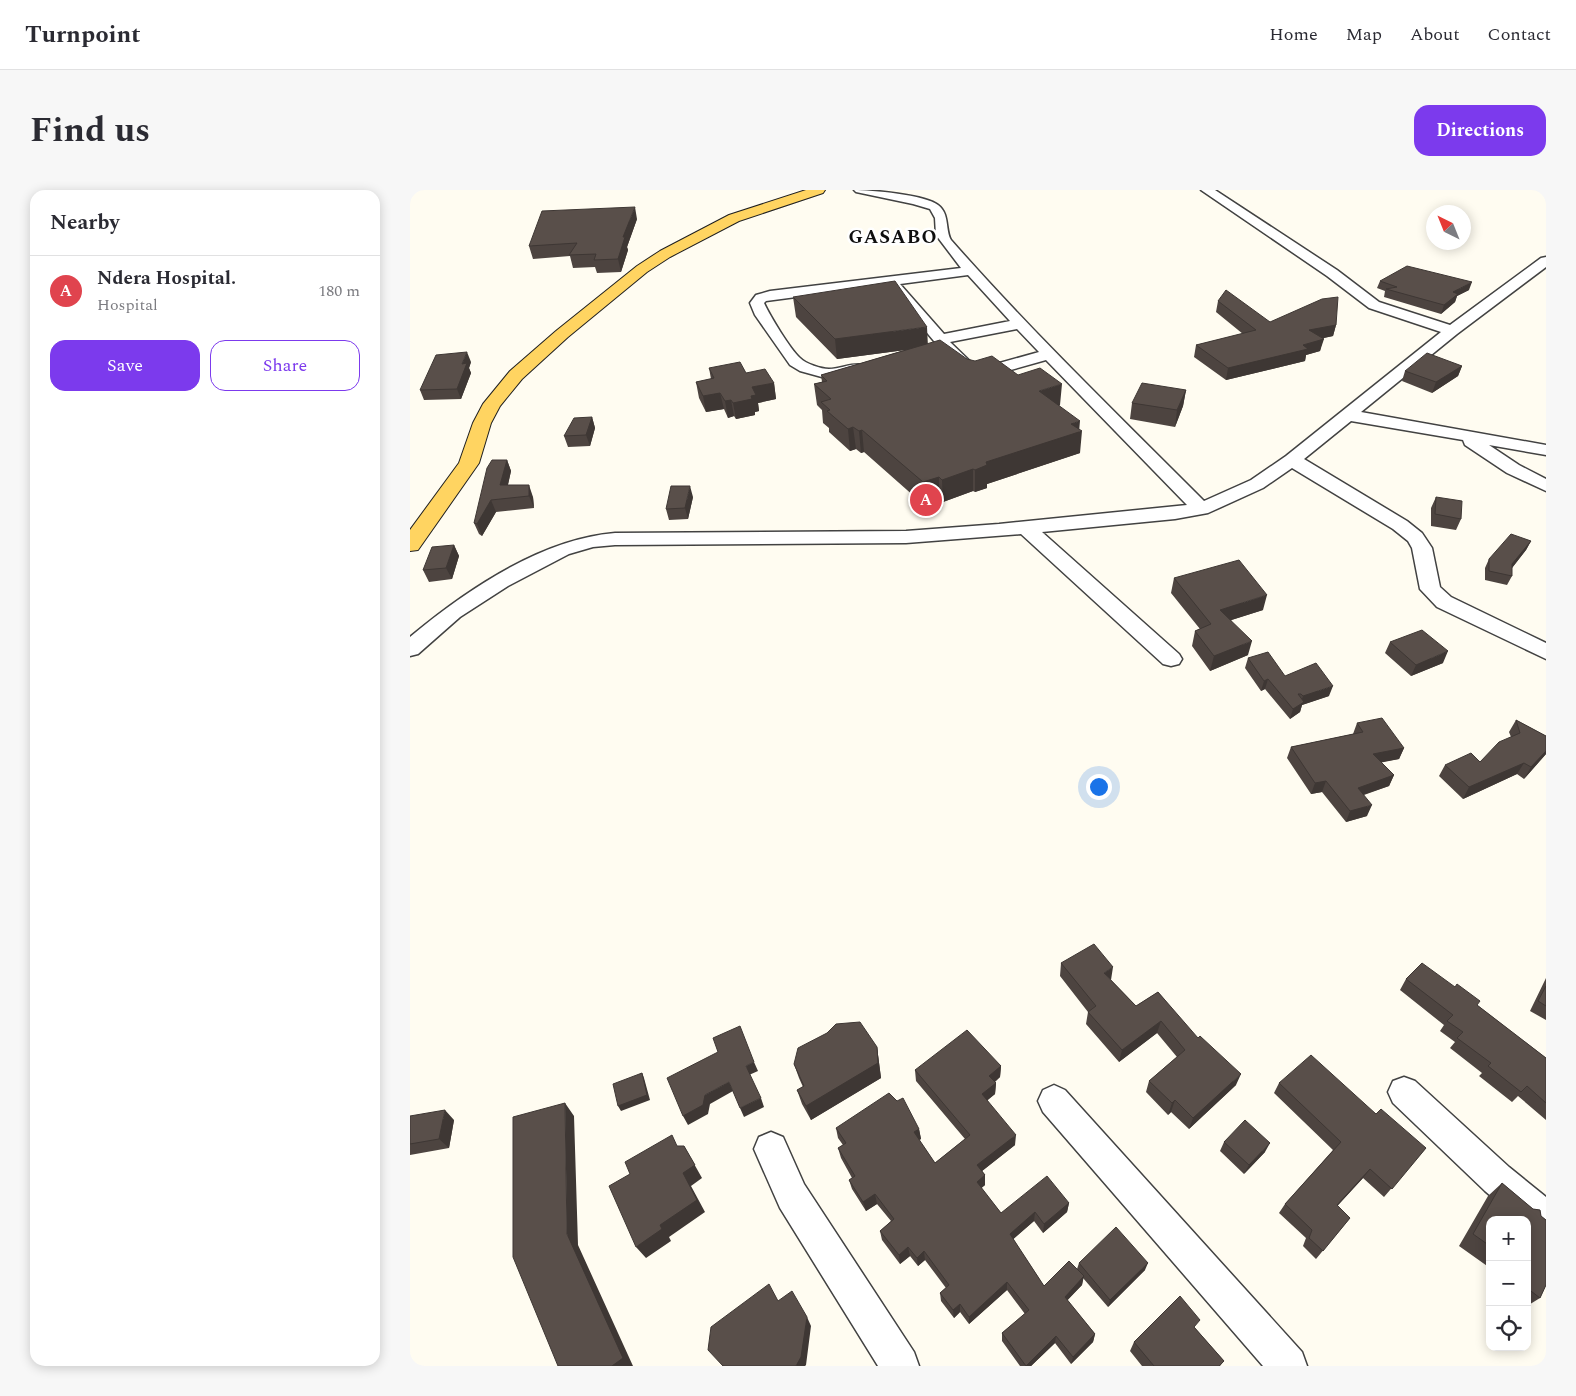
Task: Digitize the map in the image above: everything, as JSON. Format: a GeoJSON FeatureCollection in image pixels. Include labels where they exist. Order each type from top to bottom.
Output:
{"type":"FeatureCollection","features":[{"type":"Feature","properties":{"kind":"main road"},"geometry":{"type":"LineString","coordinates":[[410,545],[466,468],[482,423],[492,404],[516,376],[562,334],[642,269],[665,254],[734,218],[819,190]]}},
{"type":"Feature","properties":{"kind":"street"},"geometry":{"type":"LineString","coordinates":[[860,190],[922,202],[934,207],[941,218],[942,235],[946,242],[971,271],[1020,324],[1201,509]]}},
{"type":"Feature","properties":{"kind":"street"},"geometry":{"type":"LineString","coordinates":[[1208,190],[1332,273],[1363,298],[1374,304],[1452,331]]}},
{"type":"Feature","properties":{"kind":"street"},"geometry":{"type":"LineString","coordinates":[[410,649],[453,612],[501,582],[562,550],[591,541],[614,539],[906,537],[1026,528],[1201,509],[1257,484],[1292,460],[1452,331],[1546,261]]}},
{"type":"Feature","properties":{"kind":"street"},"geometry":{"type":"LineString","coordinates":[[875,365],[829,374],[806,368],[795,362],[762,315],[757,303],[761,298],[770,295],[971,271]]}},
{"type":"Feature","properties":{"kind":"street"},"geometry":{"type":"LineString","coordinates":[[891,281],[945,344],[975,375],[1049,354]]}},
{"type":"Feature","properties":{"kind":"street"},"geometry":{"type":"LineString","coordinates":[[931,354],[945,344],[1020,324]]}},
{"type":"Feature","properties":{"kind":"street"},"geometry":{"type":"LineString","coordinates":[[1348,416],[1546,450]]}},
{"type":"Feature","properties":{"kind":"street"},"geometry":{"type":"LineString","coordinates":[[1465,437],[1513,469],[1546,486]]}},
{"type":"Feature","properties":{"kind":"street"},"geometry":{"type":"LineString","coordinates":[[1292,460],[1400,525],[1415,537],[1422,548],[1430,589],[1444,602],[1546,652]]}},
{"type":"Feature","properties":{"kind":"street"},"geometry":{"type":"LineString","coordinates":[[1026,528],[1170,659]]}},
{"type":"Feature","properties":{"kind":"street"},"geometry":{"type":"LineString","coordinates":[[1404,1092],[1497,1178],[1546,1220]]}},
{"type":"Feature","properties":{"kind":"street"},"geometry":{"type":"LineString","coordinates":[[1054,1101],[1288,1366]]}},
{"type":"Feature","properties":{"kind":"street"},"geometry":{"type":"LineString","coordinates":[[771,1149],[792,1196],[900,1366]]}},
{"type":"Feature","properties":{"kind":"building"},"geometry":{"type":"Polygon","coordinates":[[[635,207],[623,237],[625,237],[618,259],[594,260],[596,254],[569,255],[577,243],[529,246],[542,211],[635,207]]]}},
{"type":"Feature","properties":{"kind":"building"},"geometry":{"type":"Polygon","coordinates":[[[1407,266],[1472,282],[1453,292],[1458,294],[1444,305],[1386,289],[1397,287],[1380,281],[1407,266]]]}},
{"type":"Feature","properties":{"kind":"building"},"geometry":{"type":"Polygon","coordinates":[[[895,281],[927,327],[835,339],[793,297],[895,281]]]}},
{"type":"Feature","properties":{"kind":"building"},"geometry":{"type":"Polygon","coordinates":[[[1226,290],[1270,322],[1322,299],[1338,297],[1336,325],[1309,330],[1324,339],[1303,345],[1308,349],[1228,368],[1196,345],[1256,330],[1218,301],[1226,290]]]}},
{"type":"Feature","properties":{"kind":"building"},"geometry":{"type":"Polygon","coordinates":[[[940,340],[967,359],[975,361],[992,356],[1018,375],[1040,368],[1062,384],[1039,391],[1080,421],[1071,424],[1082,431],[986,462],[987,465],[975,470],[973,469],[942,480],[939,477],[923,482],[862,430],[859,431],[853,427],[848,429],[827,411],[830,410],[821,402],[831,399],[814,384],[827,381],[821,375],[940,340]]]}},
{"type":"Feature","properties":{"kind":"building"},"geometry":{"type":"Polygon","coordinates":[[[467,352],[462,364],[467,363],[457,389],[420,390],[436,355],[467,352]]]}},
{"type":"Feature","properties":{"kind":"building"},"geometry":{"type":"Polygon","coordinates":[[[1427,353],[1462,366],[1436,382],[1405,371],[1427,353]]]}},
{"type":"Feature","properties":{"kind":"building"},"geometry":{"type":"Polygon","coordinates":[[[740,362],[746,373],[765,369],[774,383],[752,387],[756,395],[751,396],[752,399],[733,403],[731,400],[725,401],[720,393],[703,396],[696,382],[714,378],[709,368],[740,362]]]}},
{"type":"Feature","properties":{"kind":"building"},"geometry":{"type":"Polygon","coordinates":[[[1142,383],[1186,390],[1177,410],[1132,403],[1142,383]]]}},
{"type":"Feature","properties":{"kind":"building"},"geometry":{"type":"Polygon","coordinates":[[[592,417],[586,435],[564,436],[574,418],[592,417]]]}},
{"type":"Feature","properties":{"kind":"building"},"geometry":{"type":"Polygon","coordinates":[[[492,460],[507,460],[500,485],[529,485],[529,496],[491,500],[477,524],[474,523],[487,468],[492,460]]]}},
{"type":"Feature","properties":{"kind":"building"},"geometry":{"type":"Polygon","coordinates":[[[671,486],[690,486],[685,508],[666,509],[671,486]]]}},
{"type":"Feature","properties":{"kind":"building"},"geometry":{"type":"Polygon","coordinates":[[[1436,497],[1462,501],[1461,519],[1435,514],[1436,497]]]}},
{"type":"Feature","properties":{"kind":"building"},"geometry":{"type":"Polygon","coordinates":[[[1511,534],[1531,541],[1512,564],[1512,576],[1489,571],[1489,559],[1511,534]]]}},
{"type":"Feature","properties":{"kind":"building"},"geometry":{"type":"Polygon","coordinates":[[[454,545],[446,568],[423,570],[432,547],[454,545]]]}},
{"type":"Feature","properties":{"kind":"building"},"geometry":{"type":"Polygon","coordinates":[[[1239,560],[1267,595],[1220,610],[1252,641],[1214,656],[1195,631],[1211,624],[1174,578],[1239,560]]]}},
{"type":"Feature","properties":{"kind":"building"},"geometry":{"type":"Polygon","coordinates":[[[1422,630],[1448,651],[1416,665],[1390,642],[1422,630]]]}},
{"type":"Feature","properties":{"kind":"building"},"geometry":{"type":"Polygon","coordinates":[[[1268,652],[1285,676],[1316,663],[1333,686],[1303,696],[1298,694],[1304,702],[1293,709],[1268,679],[1264,681],[1248,658],[1268,652]]]}},
{"type":"Feature","properties":{"kind":"building"},"geometry":{"type":"Polygon","coordinates":[[[1382,718],[1404,748],[1373,754],[1394,775],[1358,788],[1372,805],[1350,811],[1326,781],[1315,783],[1291,747],[1363,732],[1357,723],[1382,718]]]}},
{"type":"Feature","properties":{"kind":"building"},"geometry":{"type":"Polygon","coordinates":[[[1516,720],[1546,736],[1546,751],[1531,767],[1524,763],[1469,787],[1445,765],[1471,753],[1480,762],[1499,742],[1520,733],[1516,720]]]}},
{"type":"Feature","properties":{"kind":"building"},"geometry":{"type":"Polygon","coordinates":[[[1094,944],[1113,967],[1104,973],[1136,1006],[1158,992],[1198,1038],[1200,1036],[1241,1074],[1193,1118],[1175,1100],[1172,1103],[1149,1081],[1185,1050],[1161,1021],[1122,1050],[1088,1012],[1096,1006],[1061,963],[1094,944]]]}},
{"type":"Feature","properties":{"kind":"building"},"geometry":{"type":"Polygon","coordinates":[[[1422,963],[1455,987],[1457,984],[1480,1001],[1477,1005],[1546,1058],[1546,1103],[1527,1086],[1521,1092],[1488,1066],[1491,1063],[1457,1038],[1463,1032],[1447,1021],[1453,1015],[1406,979],[1422,963]]]}},
{"type":"Feature","properties":{"kind":"building"},"geometry":{"type":"Polygon","coordinates":[[[1546,986],[1546,1006],[1538,1001],[1546,986]]]}},
{"type":"Feature","properties":{"kind":"building"},"geometry":{"type":"Polygon","coordinates":[[[860,1022],[877,1047],[878,1063],[806,1106],[797,1090],[804,1086],[794,1064],[798,1048],[827,1033],[836,1024],[860,1022]]]}},
{"type":"Feature","properties":{"kind":"building"},"geometry":{"type":"Polygon","coordinates":[[[740,1026],[754,1062],[746,1066],[761,1098],[740,1108],[729,1082],[705,1095],[703,1105],[683,1116],[667,1078],[718,1052],[713,1038],[740,1026]]]}},
{"type":"Feature","properties":{"kind":"building"},"geometry":{"type":"Polygon","coordinates":[[[967,1030],[1001,1066],[989,1076],[996,1083],[982,1094],[1016,1135],[977,1165],[985,1175],[977,1182],[1001,1213],[1047,1176],[1069,1203],[1044,1224],[1035,1212],[1010,1234],[1044,1286],[1069,1261],[1084,1276],[1065,1297],[1095,1334],[1073,1357],[1056,1336],[1026,1366],[1002,1333],[1029,1310],[1007,1282],[969,1317],[960,1304],[953,1310],[940,1293],[949,1285],[924,1251],[917,1258],[908,1247],[899,1255],[880,1231],[894,1219],[875,1194],[863,1202],[849,1180],[855,1176],[838,1148],[846,1143],[836,1128],[889,1093],[897,1101],[903,1098],[919,1129],[914,1132],[935,1163],[970,1135],[915,1070],[967,1030]]]}},
{"type":"Feature","properties":{"kind":"building"},"geometry":{"type":"Polygon","coordinates":[[[1311,1055],[1376,1114],[1381,1109],[1426,1148],[1392,1189],[1370,1169],[1337,1205],[1350,1218],[1323,1251],[1309,1238],[1312,1230],[1285,1204],[1341,1142],[1279,1083],[1311,1055]]]}},
{"type":"Feature","properties":{"kind":"building"},"geometry":{"type":"Polygon","coordinates":[[[642,1073],[647,1095],[618,1106],[613,1084],[642,1073]]]}},
{"type":"Feature","properties":{"kind":"building"},"geometry":{"type":"Polygon","coordinates":[[[565,1103],[567,1234],[623,1358],[612,1366],[558,1366],[513,1257],[513,1117],[565,1103]]]}},
{"type":"Feature","properties":{"kind":"building"},"geometry":{"type":"Polygon","coordinates":[[[445,1110],[439,1139],[410,1144],[410,1116],[445,1110]]]}},
{"type":"Feature","properties":{"kind":"building"},"geometry":{"type":"Polygon","coordinates":[[[1245,1120],[1270,1143],[1249,1165],[1224,1142],[1245,1120]]]}},
{"type":"Feature","properties":{"kind":"building"},"geometry":{"type":"Polygon","coordinates":[[[672,1135],[677,1146],[684,1146],[695,1165],[683,1173],[697,1200],[660,1225],[662,1229],[636,1247],[609,1186],[630,1174],[625,1162],[672,1135]]]}},
{"type":"Feature","properties":{"kind":"building"},"geometry":{"type":"Polygon","coordinates":[[[1502,1183],[1533,1209],[1540,1210],[1541,1216],[1546,1220],[1546,1285],[1540,1298],[1531,1291],[1531,1216],[1486,1216],[1486,1243],[1473,1234],[1502,1183]]]}},
{"type":"Feature","properties":{"kind":"building"},"geometry":{"type":"Polygon","coordinates":[[[1116,1227],[1148,1263],[1110,1300],[1079,1263],[1116,1227]]]}},
{"type":"Feature","properties":{"kind":"building"},"geometry":{"type":"Polygon","coordinates":[[[769,1284],[778,1301],[792,1291],[807,1317],[801,1357],[796,1366],[723,1366],[708,1350],[711,1327],[769,1284]]]}},
{"type":"Feature","properties":{"kind":"building"},"geometry":{"type":"Polygon","coordinates":[[[1180,1296],[1200,1320],[1194,1327],[1224,1361],[1219,1366],[1154,1366],[1134,1342],[1180,1296]]]}},
{"type":"Feature","properties":{"kind":"place","name":"Ndera Hospital."},"geometry":{"type":"Point","coordinates":[926,500]}},
{"type":"Feature","properties":{"kind":"district","name":"GASABO"},"geometry":{"type":"Point","coordinates":[893,237]}}]}
